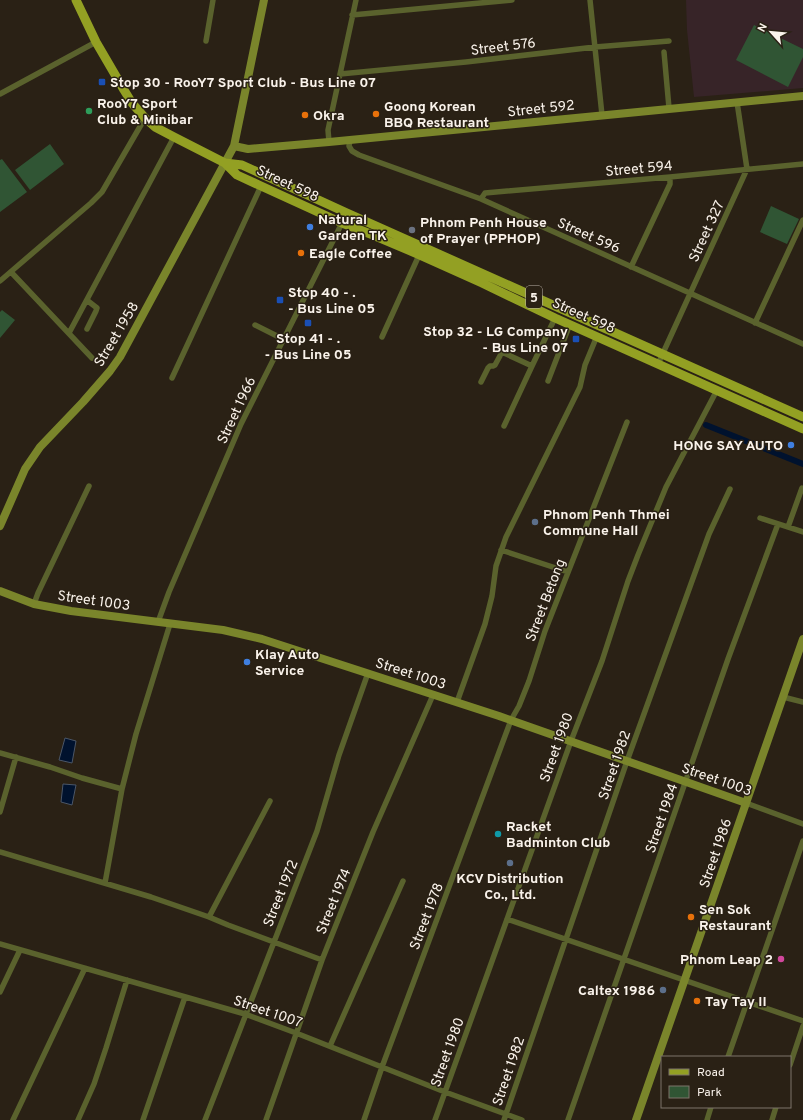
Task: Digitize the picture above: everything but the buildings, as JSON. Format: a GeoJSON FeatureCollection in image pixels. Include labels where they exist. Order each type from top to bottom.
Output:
{"type":"FeatureCollection","features":[{"type":"Feature","properties":{"kind":"main road","name":"Street 598"},"geometry":{"type":"LineString","coordinates":[[76,0],[96,42],[132,103],[155,127],[225,162],[242,165],[347,213],[482,283],[555,318],[803,429]]}},
{"type":"Feature","properties":{"kind":"main road","name":"Street 598"},"geometry":{"type":"LineString","coordinates":[[225,162],[237,175],[342,223],[421,251],[803,416]]}},
{"type":"Feature","properties":{"kind":"street"},"geometry":{"type":"LineString","coordinates":[[206,41],[213,0]]}},
{"type":"Feature","properties":{"kind":"street","name":"Street 1958"},"geometry":{"type":"LineString","coordinates":[[0,526],[26,469],[40,446],[83,402],[120,357],[234,146],[264,0]]}},
{"type":"Feature","properties":{"kind":"street"},"geometry":{"type":"LineString","coordinates":[[329,142],[328,130],[356,0]]}},
{"type":"Feature","properties":{"kind":"street"},"geometry":{"type":"LineString","coordinates":[[352,15],[512,0]]}},
{"type":"Feature","properties":{"kind":"street"},"geometry":{"type":"LineString","coordinates":[[590,0],[602,115]]}},
{"type":"Feature","properties":{"kind":"street","name":"Street 576"},"geometry":{"type":"LineString","coordinates":[[340,74],[466,62],[595,47],[669,41]]}},
{"type":"Feature","properties":{"kind":"street"},"geometry":{"type":"LineString","coordinates":[[0,94],[96,42]]}},
{"type":"Feature","properties":{"kind":"street"},"geometry":{"type":"LineString","coordinates":[[664,52],[669,108]]}},
{"type":"Feature","properties":{"kind":"street","name":"Street 592"},"geometry":{"type":"LineString","coordinates":[[234,146],[248,149],[329,142],[803,96]]}},
{"type":"Feature","properties":{"kind":"street"},"geometry":{"type":"LineString","coordinates":[[737,102],[747,169]]}},
{"type":"Feature","properties":{"kind":"street"},"geometry":{"type":"LineString","coordinates":[[0,281],[102,192],[145,118]]}},
{"type":"Feature","properties":{"kind":"street"},"geometry":{"type":"LineString","coordinates":[[69,334],[88,301],[174,137]]}},
{"type":"Feature","properties":{"kind":"street","name":"Street 596"},"geometry":{"type":"LineString","coordinates":[[350,140],[349,146],[352,151],[359,155],[481,199],[803,344]]}},
{"type":"Feature","properties":{"kind":"street","name":"Street 594"},"geometry":{"type":"LineString","coordinates":[[481,199],[484,193],[803,164]]}},
{"type":"Feature","properties":{"kind":"street","name":"Street 327"},"geometry":{"type":"LineString","coordinates":[[658,364],[747,169]]}},
{"type":"Feature","properties":{"kind":"street"},"geometry":{"type":"LineString","coordinates":[[631,267],[670,184],[670,177]]}},
{"type":"Feature","properties":{"kind":"street"},"geometry":{"type":"LineString","coordinates":[[172,378],[261,186]]}},
{"type":"Feature","properties":{"kind":"street","name":"Street 1966"},"geometry":{"type":"LineString","coordinates":[[158,622],[169,592],[240,424],[347,213]]}},
{"type":"Feature","properties":{"kind":"street"},"geometry":{"type":"LineString","coordinates":[[755,323],[803,220]]}},
{"type":"Feature","properties":{"kind":"street"},"geometry":{"type":"LineString","coordinates":[[382,336],[421,251]]}},
{"type":"Feature","properties":{"kind":"street"},"geometry":{"type":"LineString","coordinates":[[11,272],[92,358]]}},
{"type":"Feature","properties":{"kind":"street"},"geometry":{"type":"LineString","coordinates":[[87,329],[97,308],[88,301]]}},
{"type":"Feature","properties":{"kind":"street"},"geometry":{"type":"LineString","coordinates":[[504,426],[555,318]]}},
{"type":"Feature","properties":{"kind":"street"},"geometry":{"type":"LineString","coordinates":[[548,381],[570,324]]}},
{"type":"Feature","properties":{"kind":"street"},"geometry":{"type":"LineString","coordinates":[[255,326],[284,339]]}},
{"type":"Feature","properties":{"kind":"street"},"geometry":{"type":"LineString","coordinates":[[457,702],[486,624],[496,566],[501,550],[512,524],[580,387],[585,365],[597,336]]}},
{"type":"Feature","properties":{"kind":"street"},"geometry":{"type":"LineString","coordinates":[[481,382],[488,368],[493,366],[501,354],[504,353],[532,366]]}},
{"type":"Feature","properties":{"kind":"street","name":"Street 1980"},"geometry":{"type":"LineString","coordinates":[[435,1120],[571,741],[602,661],[638,555],[666,487],[717,390]]}},
{"type":"Feature","properties":{"kind":"street","name":"Street Betong"},"geometry":{"type":"LineString","coordinates":[[512,720],[529,681],[545,631],[627,422]]}},
{"type":"Feature","properties":{"kind":"street"},"geometry":{"type":"LineString","coordinates":[[34,604],[89,486]]}},
{"type":"Feature","properties":{"kind":"street"},"geometry":{"type":"LineString","coordinates":[[788,527],[802,488]]}},
{"type":"Feature","properties":{"kind":"street","name":"Street 1982"},"geometry":{"type":"LineString","coordinates":[[505,1117],[628,761],[709,534],[730,489]]}},
{"type":"Feature","properties":{"kind":"street"},"geometry":{"type":"LineString","coordinates":[[760,518],[803,532]]}},
{"type":"Feature","properties":{"kind":"street","name":"Street 1984"},"geometry":{"type":"LineString","coordinates":[[568,1120],[731,652],[778,524]]}},
{"type":"Feature","properties":{"kind":"street"},"geometry":{"type":"LineString","coordinates":[[501,550],[568,572]]}},
{"type":"Feature","properties":{"kind":"street","name":"Street 1003"},"geometry":{"type":"LineString","coordinates":[[0,591],[34,604],[71,611],[223,630],[262,639],[512,720],[803,824]]}},
{"type":"Feature","properties":{"kind":"street"},"geometry":{"type":"LineString","coordinates":[[105,883],[122,790],[136,734],[170,624]]}},
{"type":"Feature","properties":{"kind":"street","name":"Street 1986"},"geometry":{"type":"LineString","coordinates":[[636,1120],[803,639]]}},
{"type":"Feature","properties":{"kind":"street","name":"Street 1972"},"geometry":{"type":"LineString","coordinates":[[205,1120],[317,831],[339,755],[368,673]]}},
{"type":"Feature","properties":{"kind":"street","name":"Street 1974"},"geometry":{"type":"LineString","coordinates":[[266,1120],[322,960],[373,832],[433,695]]}},
{"type":"Feature","properties":{"kind":"street"},"geometry":{"type":"LineString","coordinates":[[783,697],[803,702]]}},
{"type":"Feature","properties":{"kind":"street","name":"Street 1978"},"geometry":{"type":"LineString","coordinates":[[364,1120],[382,1067],[512,720]]}},
{"type":"Feature","properties":{"kind":"street"},"geometry":{"type":"LineString","coordinates":[[0,753],[50,766],[82,778],[122,790]]}},
{"type":"Feature","properties":{"kind":"street"},"geometry":{"type":"LineString","coordinates":[[0,812],[16,757]]}},
{"type":"Feature","properties":{"kind":"street"},"geometry":{"type":"LineString","coordinates":[[209,917],[270,801]]}},
{"type":"Feature","properties":{"kind":"street"},"geometry":{"type":"LineString","coordinates":[[728,1056],[803,841]]}},
{"type":"Feature","properties":{"kind":"street"},"geometry":{"type":"LineString","coordinates":[[0,852],[151,897],[209,917],[322,960]]}},
{"type":"Feature","properties":{"kind":"street"},"geometry":{"type":"LineString","coordinates":[[330,1046],[403,881]]}},
{"type":"Feature","properties":{"kind":"street"},"geometry":{"type":"LineString","coordinates":[[507,920],[803,1021]]}},
{"type":"Feature","properties":{"kind":"street","name":"Street 1007"},"geometry":{"type":"LineString","coordinates":[[0,944],[245,1014],[330,1046],[505,1117],[522,1120]]}},
{"type":"Feature","properties":{"kind":"street"},"geometry":{"type":"LineString","coordinates":[[0,992],[20,950]]}},
{"type":"Feature","properties":{"kind":"street"},"geometry":{"type":"LineString","coordinates":[[12,1120],[85,968]]}},
{"type":"Feature","properties":{"kind":"street"},"geometry":{"type":"LineString","coordinates":[[78,1120],[94,1084],[127,980]]}},
{"type":"Feature","properties":{"kind":"street"},"geometry":{"type":"LineString","coordinates":[[143,1120],[185,997]]}},
{"type":"Feature","properties":{"kind":"street"},"geometry":{"type":"LineString","coordinates":[[791,1062],[803,1026]]}},
{"type":"Feature","properties":{"kind":"street"},"geometry":{"type":"LineString","coordinates":[[706,1120],[711,1108]]}},
{"type":"Feature","properties":{"kind":"street"},"geometry":{"type":"LineString","coordinates":[[772,1120],[776,1108]]}},
{"type":"Feature","properties":{"kind":"shaded area"},"geometry":{"type":"Polygon","coordinates":[[[686,0],[803,0],[803,88],[694,97],[687,30],[686,0]]]}},
{"type":"Feature","properties":{"kind":"green space"},"geometry":{"type":"Polygon","coordinates":[[[754,25],[803,49],[803,57],[788,87],[736,60],[754,25]]]}},
{"type":"Feature","properties":{"kind":"green space"},"geometry":{"type":"Polygon","coordinates":[[[50,144],[64,164],[30,190],[15,170],[50,144]]]}},
{"type":"Feature","properties":{"kind":"green space"},"geometry":{"type":"Polygon","coordinates":[[[2,159],[27,192],[0,212],[0,160],[2,159]]]}},
{"type":"Feature","properties":{"kind":"green space"},"geometry":{"type":"Polygon","coordinates":[[[771,206],[799,219],[787,244],[760,232],[771,206]]]}},
{"type":"Feature","properties":{"kind":"green space"},"geometry":{"type":"Polygon","coordinates":[[[2,310],[15,320],[0,338],[0,312],[2,310]]]}},
{"type":"Feature","properties":{"kind":"water"},"geometry":{"type":"Polygon","coordinates":[[[65,738],[76,741],[72,763],[59,760],[65,738]]]}},
{"type":"Feature","properties":{"kind":"water"},"geometry":{"type":"Polygon","coordinates":[[[63,784],[76,785],[72,805],[61,802],[63,784]]]}},
{"type":"Feature","properties":{"kind":"waterway"},"geometry":{"type":"LineString","coordinates":[[706,425],[803,464]]}},
{"type":"Feature","properties":{"kind":"place","name":"Stop 30 - RooY7 Sport Club - Bus Line 07"},"geometry":{"type":"Point","coordinates":[102,82]}},
{"type":"Feature","properties":{"kind":"place","name":"RooY7 Sport Club & Minibar"},"geometry":{"type":"Point","coordinates":[89,111]}},
{"type":"Feature","properties":{"kind":"place","name":"Goong Korean BBQ Restaurant"},"geometry":{"type":"Point","coordinates":[376,114]}},
{"type":"Feature","properties":{"kind":"place","name":"Okra"},"geometry":{"type":"Point","coordinates":[305,115]}},
{"type":"Feature","properties":{"kind":"place","name":"Natural Garden TK"},"geometry":{"type":"Point","coordinates":[310,227]}},
{"type":"Feature","properties":{"kind":"place","name":"Phnom Penh House of Prayer (PPHOP)"},"geometry":{"type":"Point","coordinates":[412,230]}},
{"type":"Feature","properties":{"kind":"place","name":"Eagle Coffee"},"geometry":{"type":"Point","coordinates":[301,253]}},
{"type":"Feature","properties":{"kind":"place","name":"Stop 40 - . - Bus Line 05"},"geometry":{"type":"Point","coordinates":[280,300]}},
{"type":"Feature","properties":{"kind":"place","name":"Stop 41 - . - Bus Line 05"},"geometry":{"type":"Point","coordinates":[308,323]}},
{"type":"Feature","properties":{"kind":"place","name":"Stop 32 - LG Company - Bus Line 07"},"geometry":{"type":"Point","coordinates":[576,339]}},
{"type":"Feature","properties":{"kind":"place","name":"HONG SAY AUTO"},"geometry":{"type":"Point","coordinates":[791,445]}},
{"type":"Feature","properties":{"kind":"place","name":"Phnom Penh Thmei Commune Hall"},"geometry":{"type":"Point","coordinates":[535,522]}},
{"type":"Feature","properties":{"kind":"place","name":"Klay Auto Service"},"geometry":{"type":"Point","coordinates":[247,662]}},
{"type":"Feature","properties":{"kind":"place","name":"Racket Badminton Club"},"geometry":{"type":"Point","coordinates":[498,834]}},
{"type":"Feature","properties":{"kind":"place","name":"KCV Distribution Co., Ltd."},"geometry":{"type":"Point","coordinates":[510,863]}},
{"type":"Feature","properties":{"kind":"place","name":"Sen Sok Restaurant"},"geometry":{"type":"Point","coordinates":[691,917]}},
{"type":"Feature","properties":{"kind":"place","name":"Phnom Leap 2"},"geometry":{"type":"Point","coordinates":[781,959]}},
{"type":"Feature","properties":{"kind":"place","name":"Caltex 1986"},"geometry":{"type":"Point","coordinates":[663,990]}},
{"type":"Feature","properties":{"kind":"place","name":"Tay Tay II"},"geometry":{"type":"Point","coordinates":[697,1001]}}]}
